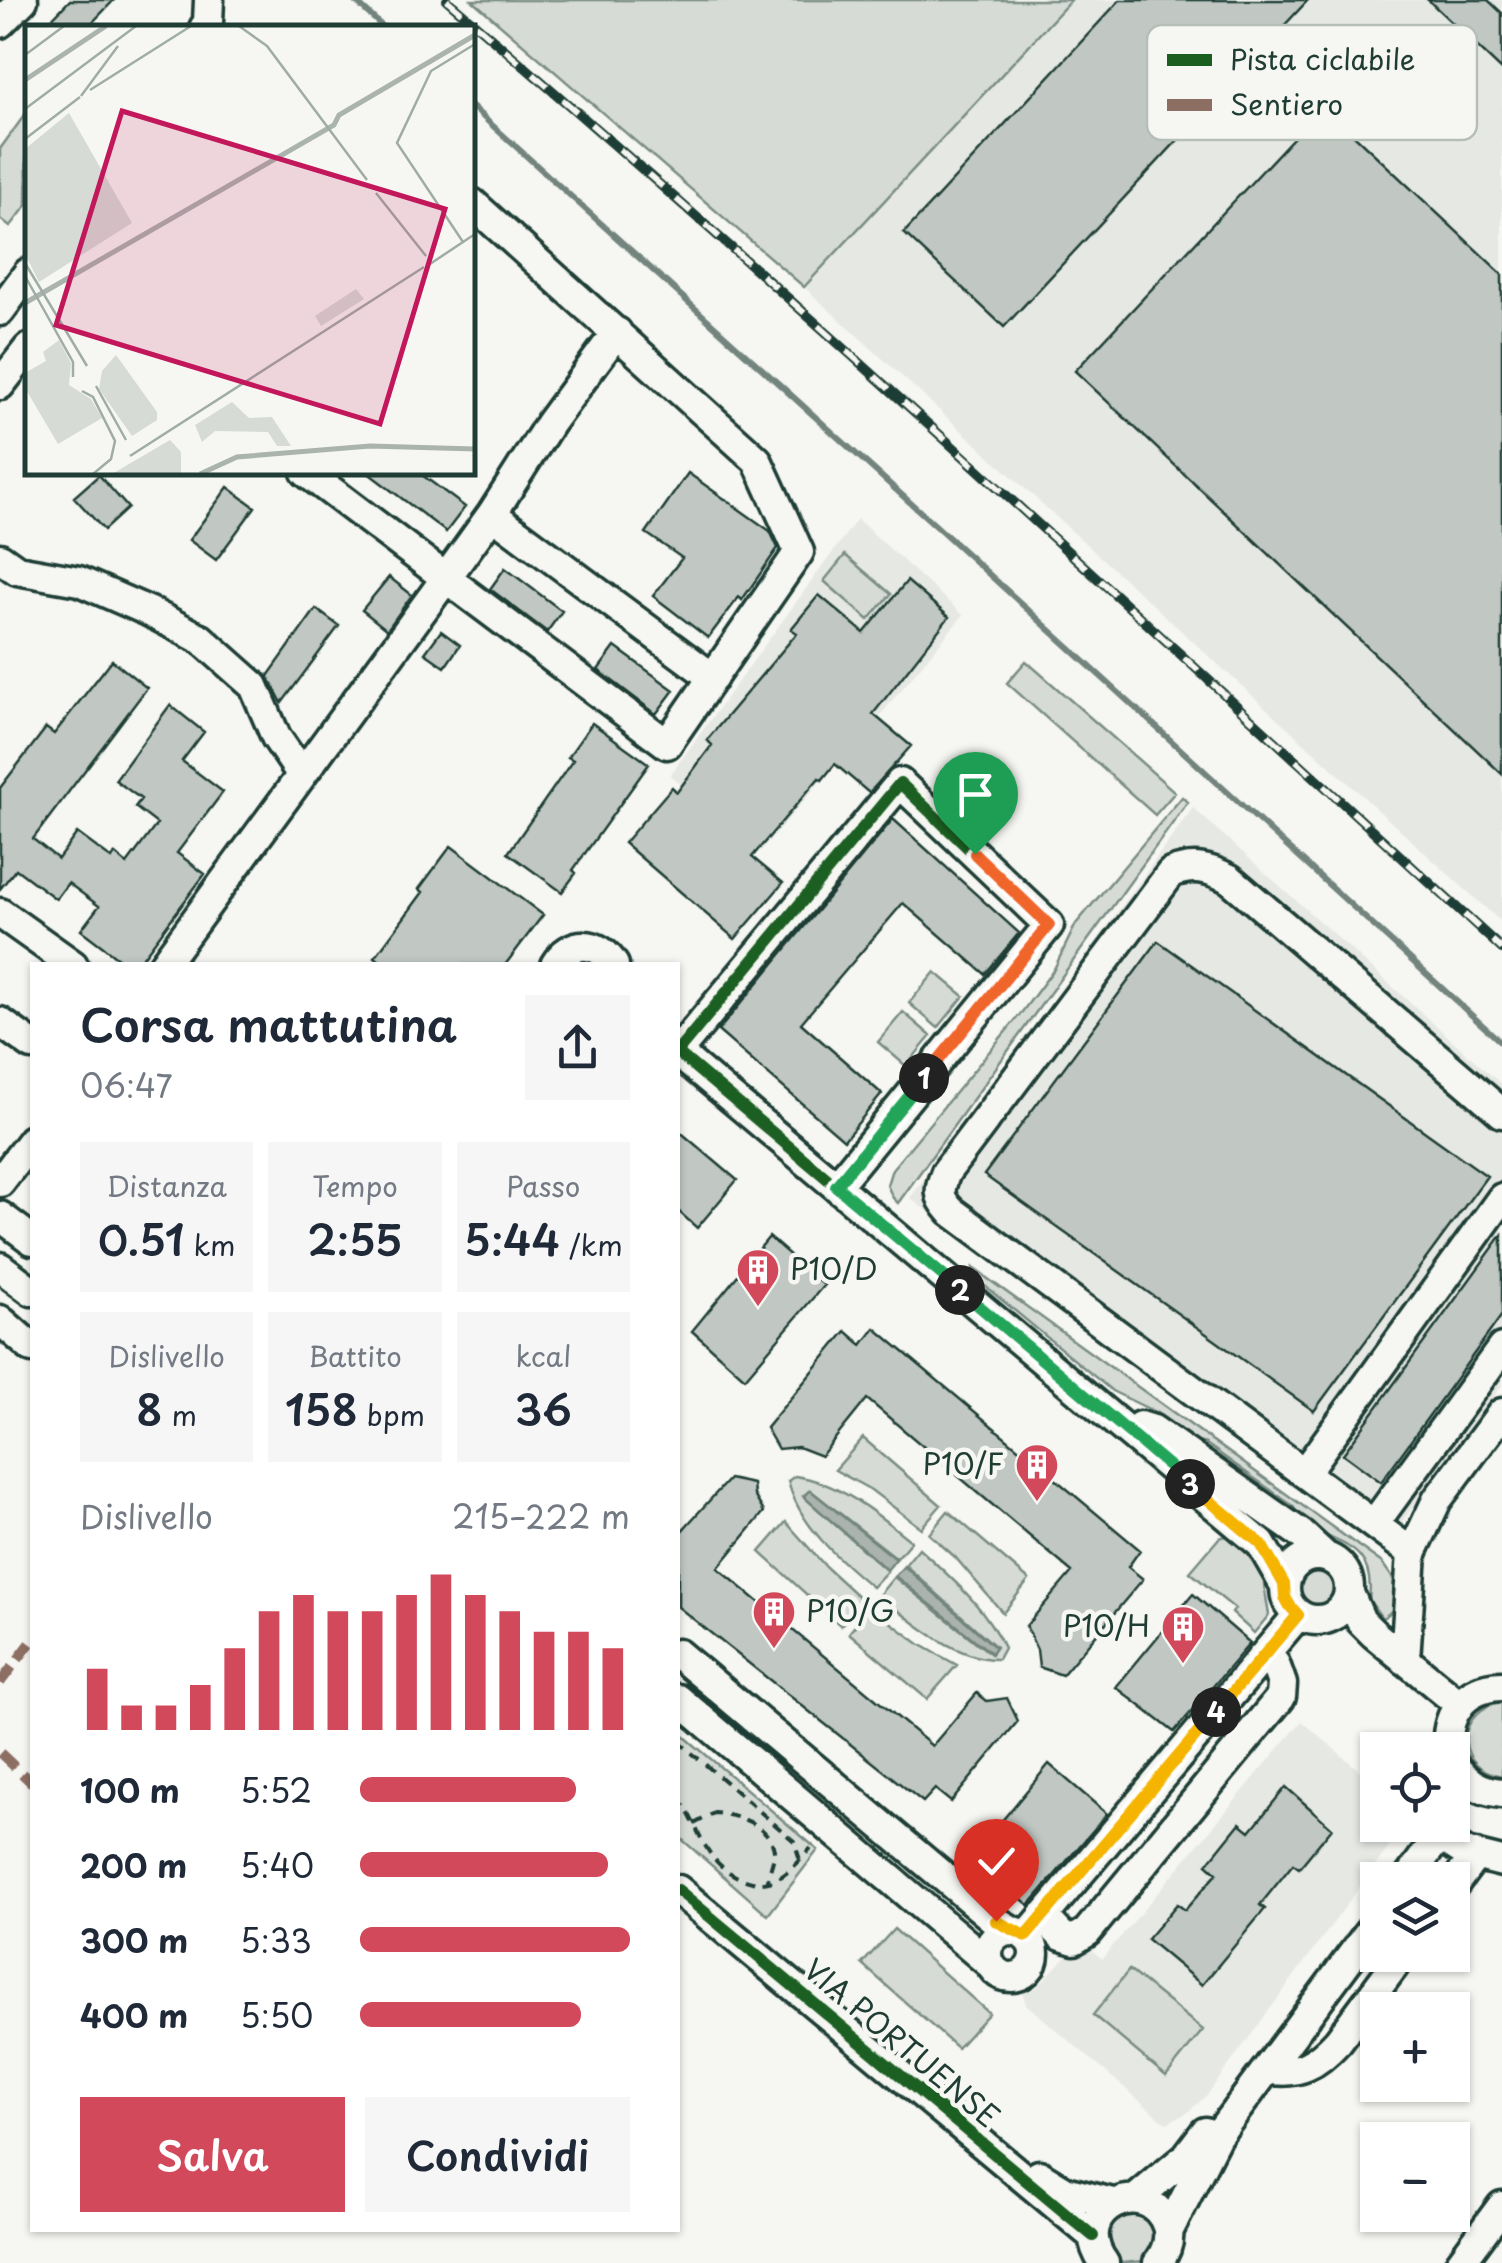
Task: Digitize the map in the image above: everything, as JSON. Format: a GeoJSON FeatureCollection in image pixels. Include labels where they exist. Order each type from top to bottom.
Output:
{"type":"FeatureCollection","features":[{"type":"Feature","properties":{"kind":"street"},"geometry":{"type":"LineString","coordinates":[[0,23],[22,0]]}},
{"type":"Feature","properties":{"kind":"street"},"geometry":{"type":"LineString","coordinates":[[206,25],[208,0]]}},
{"type":"Feature","properties":{"kind":"street"},"geometry":{"type":"LineString","coordinates":[[310,475],[667,744],[800,552],[758,460],[475,207]]}},
{"type":"Feature","properties":{"kind":"street"},"geometry":{"type":"LineString","coordinates":[[0,312],[25,277]]}},
{"type":"Feature","properties":{"kind":"street"},"geometry":{"type":"LineString","coordinates":[[166,962],[492,514],[550,422],[618,332]]}},
{"type":"Feature","properties":{"kind":"street"},"geometry":{"type":"LineString","coordinates":[[0,385],[25,353]]}},
{"type":"Feature","properties":{"kind":"street"},"geometry":{"type":"LineString","coordinates":[[492,514],[714,678]]}},
{"type":"Feature","properties":{"kind":"street"},"geometry":{"type":"LineString","coordinates":[[6,569],[79,581],[202,639],[254,686],[276,737],[302,775]]}},
{"type":"Feature","properties":{"kind":"street"},"geometry":{"type":"LineString","coordinates":[[680,1050],[900,783],[1049,925],[836,1186]]}},
{"type":"Feature","properties":{"kind":"street"},"geometry":{"type":"LineString","coordinates":[[1404,1547],[952,1212],[940,1189],[946,1172],[1171,873],[1184,868],[1200,866],[1230,879],[1502,1113]]}},
{"type":"Feature","properties":{"kind":"street"},"geometry":{"type":"LineString","coordinates":[[0,913],[69,962]]}},
{"type":"Feature","properties":{"kind":"street"},"geometry":{"type":"LineString","coordinates":[[554,962],[568,950],[588,945],[607,954],[612,962]]}},
{"type":"Feature","properties":{"kind":"street"},"geometry":{"type":"LineString","coordinates":[[0,1022],[30,1044]]}},
{"type":"Feature","properties":{"kind":"street"},"geometry":{"type":"LineString","coordinates":[[680,1054],[1261,1544],[1284,1584],[1285,1597],[1298,1615],[1342,1621],[1374,1634]]}},
{"type":"Feature","properties":{"kind":"street"},"geometry":{"type":"LineString","coordinates":[[0,1182],[30,1143]]}},
{"type":"Feature","properties":{"kind":"street"},"geometry":{"type":"LineString","coordinates":[[1304,1473],[1502,1198]]}},
{"type":"Feature","properties":{"kind":"street"},"geometry":{"type":"LineString","coordinates":[[0,1216],[30,1238]]}},
{"type":"Feature","properties":{"kind":"street"},"geometry":{"type":"LineString","coordinates":[[0,1267],[30,1290]]}},
{"type":"Feature","properties":{"kind":"street"},"geometry":{"type":"LineString","coordinates":[[0,1320],[30,1346]]}},
{"type":"Feature","properties":{"kind":"street"},"geometry":{"type":"LineString","coordinates":[[1374,1524],[1502,1348]]}},
{"type":"Feature","properties":{"kind":"street"},"geometry":{"type":"LineString","coordinates":[[1405,1660],[1404,1547],[1502,1414]]}},
{"type":"Feature","properties":{"kind":"street"},"geometry":{"type":"LineString","coordinates":[[1111,1418],[1152,1430],[1301,1534],[1315,1558]]}},
{"type":"Feature","properties":{"kind":"street"},"geometry":{"type":"LineString","coordinates":[[1261,1544],[1344,1570],[1361,1622],[1460,1704]]}},
{"type":"Feature","properties":{"kind":"street"},"geometry":{"type":"LineString","coordinates":[[1284,1584],[1292,1567],[1315,1558]]}},
{"type":"Feature","properties":{"kind":"street"},"geometry":{"type":"LineString","coordinates":[[1326,1619],[1344,1606],[1349,1593]]}},
{"type":"Feature","properties":{"kind":"street"},"geometry":{"type":"LineString","coordinates":[[988,1962],[990,1944],[995,1938],[1027,1928],[1298,1615]]}},
{"type":"Feature","properties":{"kind":"street"},"geometry":{"type":"LineString","coordinates":[[680,1656],[996,1921],[1074,1940],[1087,1932],[1281,1698],[1282,1684],[1275,1664],[1261,1658]]}},
{"type":"Feature","properties":{"kind":"street"},"geometry":{"type":"LineString","coordinates":[[1447,1732],[1460,1704],[1473,1693],[1502,1686]]}},
{"type":"Feature","properties":{"kind":"street"},"geometry":{"type":"LineString","coordinates":[[680,1701],[979,1952],[998,1974],[1020,1976],[1028,1971],[1034,1955],[1027,1928]]}},
{"type":"Feature","properties":{"kind":"street"},"geometry":{"type":"LineString","coordinates":[[1470,1783],[1489,1792],[1502,1792]]}},
{"type":"Feature","properties":{"kind":"street"},"geometry":{"type":"LineString","coordinates":[[1470,1792],[1474,1786]]}},
{"type":"Feature","properties":{"kind":"street"},"geometry":{"type":"LineString","coordinates":[[1454,1842],[1457,1848],[1489,1859]]}},
{"type":"Feature","properties":{"kind":"street","name":"VIA PORTUENSE"},"geometry":{"type":"LineString","coordinates":[[680,1892],[1093,2236]]}},
{"type":"Feature","properties":{"kind":"street"},"geometry":{"type":"LineString","coordinates":[[1168,2250],[1209,2150],[1360,1944]]}},
{"type":"Feature","properties":{"kind":"street"},"geometry":{"type":"LineString","coordinates":[[1267,2069],[1297,2070],[1326,2054],[1389,1972]]}},
{"type":"Feature","properties":{"kind":"street"},"geometry":{"type":"LineString","coordinates":[[1104,2263],[1097,2254],[1093,2236],[1097,2220],[1186,2157],[1203,2134],[1242,2103]]}},
{"type":"Feature","properties":{"kind":"street","name":"VIA PORTUENSE"},"geometry":{"type":"LineString","coordinates":[[993,2152],[1065,2191],[1124,2201]]}},
{"type":"Feature","properties":{"kind":"street"},"geometry":{"type":"LineString","coordinates":[[1124,2201],[1148,2203],[1158,2210],[1165,2220],[1168,2250]]}},
{"type":"Feature","properties":{"kind":"street"},"geometry":{"type":"LineString","coordinates":[[1460,2263],[1502,2206]]}},
{"type":"Feature","properties":{"kind":"path"},"geometry":{"type":"LineString","coordinates":[[680,1743],[794,1841],[800,1860]]}},
{"type":"Feature","properties":{"kind":"path"},"geometry":{"type":"LineString","coordinates":[[680,1801],[712,1856],[738,1877],[756,1882],[776,1880],[812,1848]]}},
{"type":"Feature","properties":{"kind":"path"},"geometry":{"type":"LineString","coordinates":[[694,1824],[714,1813],[740,1818],[761,1828],[774,1844],[768,1882]]}},
{"type":"Feature","properties":{"kind":"shaded area"},"geometry":{"type":"Polygon","coordinates":[[[472,0],[1071,0],[804,287],[472,0]]]}},
{"type":"Feature","properties":{"kind":"shaded area"},"geometry":{"type":"Polygon","coordinates":[[[1071,0],[1502,0],[1502,923],[804,287],[1071,0]]]}},
{"type":"Feature","properties":{"kind":"shaded area"},"geometry":{"type":"Polygon","coordinates":[[[25,114],[25,208],[10,227],[0,219],[0,149],[25,114]]]}},
{"type":"Feature","properties":{"kind":"shaded area"},"geometry":{"type":"Polygon","coordinates":[[[857,519],[963,615],[878,718],[911,746],[871,794],[835,764],[760,852],[670,775],[857,519]]]}},
{"type":"Feature","properties":{"kind":"shaded area"},"geometry":{"type":"Polygon","coordinates":[[[845,555],[891,594],[869,620],[824,581],[845,555]]]}},
{"type":"Feature","properties":{"kind":"shaded area"},"geometry":{"type":"Polygon","coordinates":[[[1026,661],[1175,792],[1155,815],[1007,683],[1026,661]]]}},
{"type":"Feature","properties":{"kind":"shaded area"},"geometry":{"type":"Polygon","coordinates":[[[1182,797],[1188,802],[898,1203],[887,1185],[892,1169],[1022,1012],[1054,969],[1076,924],[1182,797]]]}},
{"type":"Feature","properties":{"kind":"shaded area"},"geometry":{"type":"Polygon","coordinates":[[[1193,808],[1502,1085],[1502,1385],[1381,1551],[910,1198],[1193,808]]]}},
{"type":"Feature","properties":{"kind":"shaded area"},"geometry":{"type":"Polygon","coordinates":[[[935,972],[964,996],[938,1028],[909,1003],[935,972]]]}},
{"type":"Feature","properties":{"kind":"shaded area"},"geometry":{"type":"Polygon","coordinates":[[[903,1012],[931,1036],[906,1066],[878,1042],[903,1012]]]}},
{"type":"Feature","properties":{"kind":"shaded area"},"geometry":{"type":"Polygon","coordinates":[[[973,1268],[1382,1563],[1397,1584],[1391,1612],[1382,1618],[1369,1600],[1369,1577],[1353,1550],[1313,1529],[1293,1506],[1206,1444],[1112,1391],[974,1277],[973,1268]]]}},
{"type":"Feature","properties":{"kind":"shaded area"},"geometry":{"type":"Polygon","coordinates":[[[863,1438],[941,1505],[921,1528],[871,1490],[835,1470],[863,1438]]]}},
{"type":"Feature","properties":{"kind":"shaded area"},"geometry":{"type":"Polygon","coordinates":[[[795,1476],[842,1492],[911,1541],[897,1558],[810,1490],[803,1496],[887,1571],[872,1587],[833,1553],[810,1526],[788,1481],[795,1476]]]}},
{"type":"Feature","properties":{"kind":"shaded area"},"geometry":{"type":"Polygon","coordinates":[[[810,1490],[896,1559],[887,1570],[804,1497],[810,1490]]]}},
{"type":"Feature","properties":{"kind":"shaded area"},"geometry":{"type":"Polygon","coordinates":[[[948,1511],[1029,1580],[1003,1613],[955,1557],[929,1534],[948,1511]]]}},
{"type":"Feature","properties":{"kind":"shaded area"},"geometry":{"type":"Polygon","coordinates":[[[786,1522],[862,1600],[841,1626],[760,1552],[786,1522]]]}},
{"type":"Feature","properties":{"kind":"shaded area"},"geometry":{"type":"Polygon","coordinates":[[[1226,1536],[1265,1566],[1269,1615],[1254,1633],[1232,1613],[1235,1609],[1190,1572],[1219,1538],[1226,1536]]]}},
{"type":"Feature","properties":{"kind":"shaded area"},"geometry":{"type":"Polygon","coordinates":[[[919,1548],[987,1619],[1004,1648],[998,1659],[982,1658],[950,1646],[879,1595],[894,1577],[991,1654],[996,1647],[905,1565],[919,1548]]]}},
{"type":"Feature","properties":{"kind":"shaded area"},"geometry":{"type":"Polygon","coordinates":[[[904,1566],[995,1647],[991,1653],[895,1576],[904,1566]]]}},
{"type":"Feature","properties":{"kind":"shaded area"},"geometry":{"type":"Polygon","coordinates":[[[1318,1566],[1333,1572],[1339,1587],[1333,1602],[1318,1608],[1303,1602],[1297,1587],[1303,1572],[1318,1566]]]}},
{"type":"Feature","properties":{"kind":"shaded area"},"geometry":{"type":"Polygon","coordinates":[[[870,1607],[921,1645],[957,1665],[927,1699],[849,1633],[870,1607]]]}},
{"type":"Feature","properties":{"kind":"shaded area"},"geometry":{"type":"Polygon","coordinates":[[[1502,1703],[1502,1776],[1476,1764],[1470,1755],[1467,1731],[1481,1710],[1502,1703]]]}},
{"type":"Feature","properties":{"kind":"shaded area"},"geometry":{"type":"Polygon","coordinates":[[[1302,1721],[1360,1771],[1360,1842],[1393,1842],[1378,1862],[1360,1862],[1360,1886],[1207,2095],[1187,2113],[1166,2123],[1026,2004],[1023,1994],[1037,1987],[1072,1950],[1091,1950],[1102,1959],[1302,1721]]]}},
{"type":"Feature","properties":{"kind":"shaded area"},"geometry":{"type":"Polygon","coordinates":[[[680,1733],[818,1850],[768,1915],[680,1838],[680,1733]]]}},
{"type":"Feature","properties":{"kind":"shaded area"},"geometry":{"type":"Polygon","coordinates":[[[894,1929],[989,2013],[957,2048],[862,1964],[894,1929]]]}},
{"type":"Feature","properties":{"kind":"shaded area"},"geometry":{"type":"Polygon","coordinates":[[[1129,1970],[1203,2030],[1166,2076],[1093,2015],[1129,1970]]]}},
{"type":"Feature","properties":{"kind":"shaded area"},"geometry":{"type":"Polygon","coordinates":[[[1136,2211],[1154,2223],[1158,2244],[1146,2261],[1122,2263],[1108,2253],[1108,2222],[1116,2215],[1136,2211]]]}},
{"type":"Feature","properties":{"kind":"building"},"geometry":{"type":"Polygon","coordinates":[[[70,0],[114,0],[90,25],[46,25],[70,0]]]}},
{"type":"Feature","properties":{"kind":"building"},"geometry":{"type":"Polygon","coordinates":[[[1120,0],[1308,0],[1285,25],[1147,25],[1147,140],[1178,140],[1004,327],[904,233],[1120,0]]]}},
{"type":"Feature","properties":{"kind":"building"},"geometry":{"type":"Polygon","coordinates":[[[1428,0],[1488,0],[1502,13],[1502,70],[1477,46],[1477,25],[1454,25],[1428,0]]]}},
{"type":"Feature","properties":{"kind":"building"},"geometry":{"type":"Polygon","coordinates":[[[1291,140],[1359,140],[1502,274],[1502,774],[1075,371],[1291,140]]]}},
{"type":"Feature","properties":{"kind":"building"},"geometry":{"type":"Polygon","coordinates":[[[688,473],[770,531],[778,548],[742,600],[739,597],[708,638],[653,596],[682,558],[646,533],[688,473]]]}},
{"type":"Feature","properties":{"kind":"building"},"geometry":{"type":"Polygon","coordinates":[[[99,475],[128,508],[104,530],[74,497],[99,475]]]}},
{"type":"Feature","properties":{"kind":"building"},"geometry":{"type":"Polygon","coordinates":[[[371,475],[422,475],[465,507],[446,532],[371,475]]]}},
{"type":"Feature","properties":{"kind":"building"},"geometry":{"type":"Polygon","coordinates":[[[228,487],[255,507],[216,560],[189,540],[228,487]]]}},
{"type":"Feature","properties":{"kind":"building"},"geometry":{"type":"Polygon","coordinates":[[[505,568],[562,611],[547,632],[490,589],[505,568]]]}},
{"type":"Feature","properties":{"kind":"building"},"geometry":{"type":"Polygon","coordinates":[[[389,577],[412,595],[387,630],[362,610],[389,577]]]}},
{"type":"Feature","properties":{"kind":"building"},"geometry":{"type":"Polygon","coordinates":[[[907,581],[949,617],[873,714],[911,746],[869,793],[835,764],[822,780],[819,778],[752,857],[783,883],[735,939],[624,843],[672,787],[677,792],[712,745],[707,740],[797,633],[791,629],[819,595],[864,633],[907,581]]]}},
{"type":"Feature","properties":{"kind":"building"},"geometry":{"type":"Polygon","coordinates":[[[316,609],[339,626],[282,703],[268,676],[316,609]]]}},
{"type":"Feature","properties":{"kind":"building"},"geometry":{"type":"Polygon","coordinates":[[[441,631],[460,645],[445,667],[425,653],[441,631]]]}},
{"type":"Feature","properties":{"kind":"building"},"geometry":{"type":"Polygon","coordinates":[[[615,647],[674,690],[656,714],[598,670],[615,647]]]}},
{"type":"Feature","properties":{"kind":"building"},"geometry":{"type":"Polygon","coordinates":[[[112,660],[147,688],[33,839],[58,859],[77,833],[112,859],[115,854],[127,864],[157,824],[135,807],[141,799],[115,780],[170,705],[204,732],[182,761],[223,792],[177,853],[205,874],[139,962],[123,962],[81,930],[99,906],[68,883],[56,899],[16,869],[0,889],[0,788],[46,728],[54,734],[112,660]]]}},
{"type":"Feature","properties":{"kind":"building"},"geometry":{"type":"Polygon","coordinates":[[[592,723],[649,764],[573,870],[576,873],[562,892],[508,853],[573,760],[568,757],[592,723]]]}},
{"type":"Feature","properties":{"kind":"building"},"geometry":{"type":"Polygon","coordinates":[[[893,819],[1019,933],[985,974],[903,903],[801,1023],[882,1094],[844,1140],[718,1031],[893,819]]]}},
{"type":"Feature","properties":{"kind":"building"},"geometry":{"type":"Polygon","coordinates":[[[451,846],[543,915],[507,962],[381,962],[375,957],[423,892],[419,889],[451,846]]]}},
{"type":"Feature","properties":{"kind":"building"},"geometry":{"type":"Polygon","coordinates":[[[1158,941],[1487,1176],[1314,1411],[984,1175],[1158,941]]]}},
{"type":"Feature","properties":{"kind":"building"},"geometry":{"type":"Polygon","coordinates":[[[680,1132],[737,1180],[697,1228],[680,1213],[680,1132]]]}},
{"type":"Feature","properties":{"kind":"building"},"geometry":{"type":"Polygon","coordinates":[[[1502,1235],[1502,1315],[1381,1482],[1343,1454],[1502,1235]]]}},
{"type":"Feature","properties":{"kind":"building","name":"P10/D"},"geometry":{"type":"Polygon","coordinates":[[[769,1237],[824,1285],[745,1378],[692,1331],[769,1237]]]}},
{"type":"Feature","properties":{"kind":"building","name":"P10/F"},"geometry":{"type":"Polygon","coordinates":[[[875,1328],[1140,1550],[1128,1567],[1143,1579],[1062,1675],[1039,1667],[1037,1650],[1026,1626],[1072,1572],[867,1399],[821,1456],[798,1447],[778,1449],[766,1428],[846,1331],[862,1345],[875,1328]]]}},
{"type":"Feature","properties":{"kind":"building","name":"P10/G"},"geometry":{"type":"Polygon","coordinates":[[[729,1479],[753,1484],[754,1495],[764,1512],[718,1568],[932,1746],[977,1693],[987,1701],[1007,1698],[1018,1721],[951,1802],[935,1789],[923,1802],[680,1609],[680,1533],[729,1479]]]}},
{"type":"Feature","properties":{"kind":"building","name":"P10/H"},"geometry":{"type":"Polygon","coordinates":[[[1193,1594],[1250,1643],[1174,1732],[1116,1687],[1193,1594]]]}},
{"type":"Feature","properties":{"kind":"building"},"geometry":{"type":"Polygon","coordinates":[[[1049,1764],[1107,1814],[1029,1905],[971,1858],[1049,1764]]]}},
{"type":"Feature","properties":{"kind":"building"},"geometry":{"type":"Polygon","coordinates":[[[1286,1787],[1332,1828],[1299,1868],[1293,1864],[1260,1905],[1265,1909],[1202,1985],[1147,1939],[1177,1904],[1185,1910],[1217,1873],[1207,1864],[1240,1823],[1250,1831],[1286,1787]]]}},
{"type":"Feature","properties":{"kind":"waterway"},"geometry":{"type":"LineString","coordinates":[[354,0],[381,25]]}},
{"type":"Feature","properties":{"kind":"waterway"},"geometry":{"type":"LineString","coordinates":[[475,110],[1502,1043]]}},
{"type":"Feature","properties":{"kind":"railway"},"geometry":{"type":"LineString","coordinates":[[447,0],[847,351],[1502,949]]}},
{"type":"Feature","properties":{"kind":"marked path"},"geometry":{"type":"LineString","coordinates":[[0,1683],[30,1644]]}},
{"type":"Feature","properties":{"kind":"marked path"},"geometry":{"type":"LineString","coordinates":[[0,1753],[30,1781]]}},
{"type":"Feature","properties":{"kind":"cycle path"},"geometry":{"type":"LineString","coordinates":[[680,1049],[900,783],[1049,925],[836,1186]]}},
{"type":"Feature","properties":{"kind":"cycle path"},"geometry":{"type":"LineString","coordinates":[[680,1055],[1261,1544],[1284,1584]]}},
{"type":"Feature","properties":{"kind":"cycle path"},"geometry":{"type":"LineString","coordinates":[[1026,1937],[1298,1615]]}},
{"type":"Feature","properties":{"kind":"cycle path"},"geometry":{"type":"LineString","coordinates":[[680,1892],[1093,2236]]}},
{"type":"Feature","properties":{"kind":"place","name":"P10/D"},"geometry":{"type":"Point","coordinates":[758,1308]}},
{"type":"Feature","properties":{"kind":"place","name":"P10/F"},"geometry":{"type":"Point","coordinates":[1037,1503]}},
{"type":"Feature","properties":{"kind":"place","name":"P10/G"},"geometry":{"type":"Point","coordinates":[774,1650]}},
{"type":"Feature","properties":{"kind":"place","name":"P10/H"},"geometry":{"type":"Point","coordinates":[1183,1665]}},
{"type":"Feature","properties":{"kind":"route"},"geometry":{"type":"LineString","coordinates":[[975,854],[1049,925],[836,1186],[1261,1544],[1284,1584],[1285,1597],[1298,1615],[1026,1936],[996,1921]]}}]}
